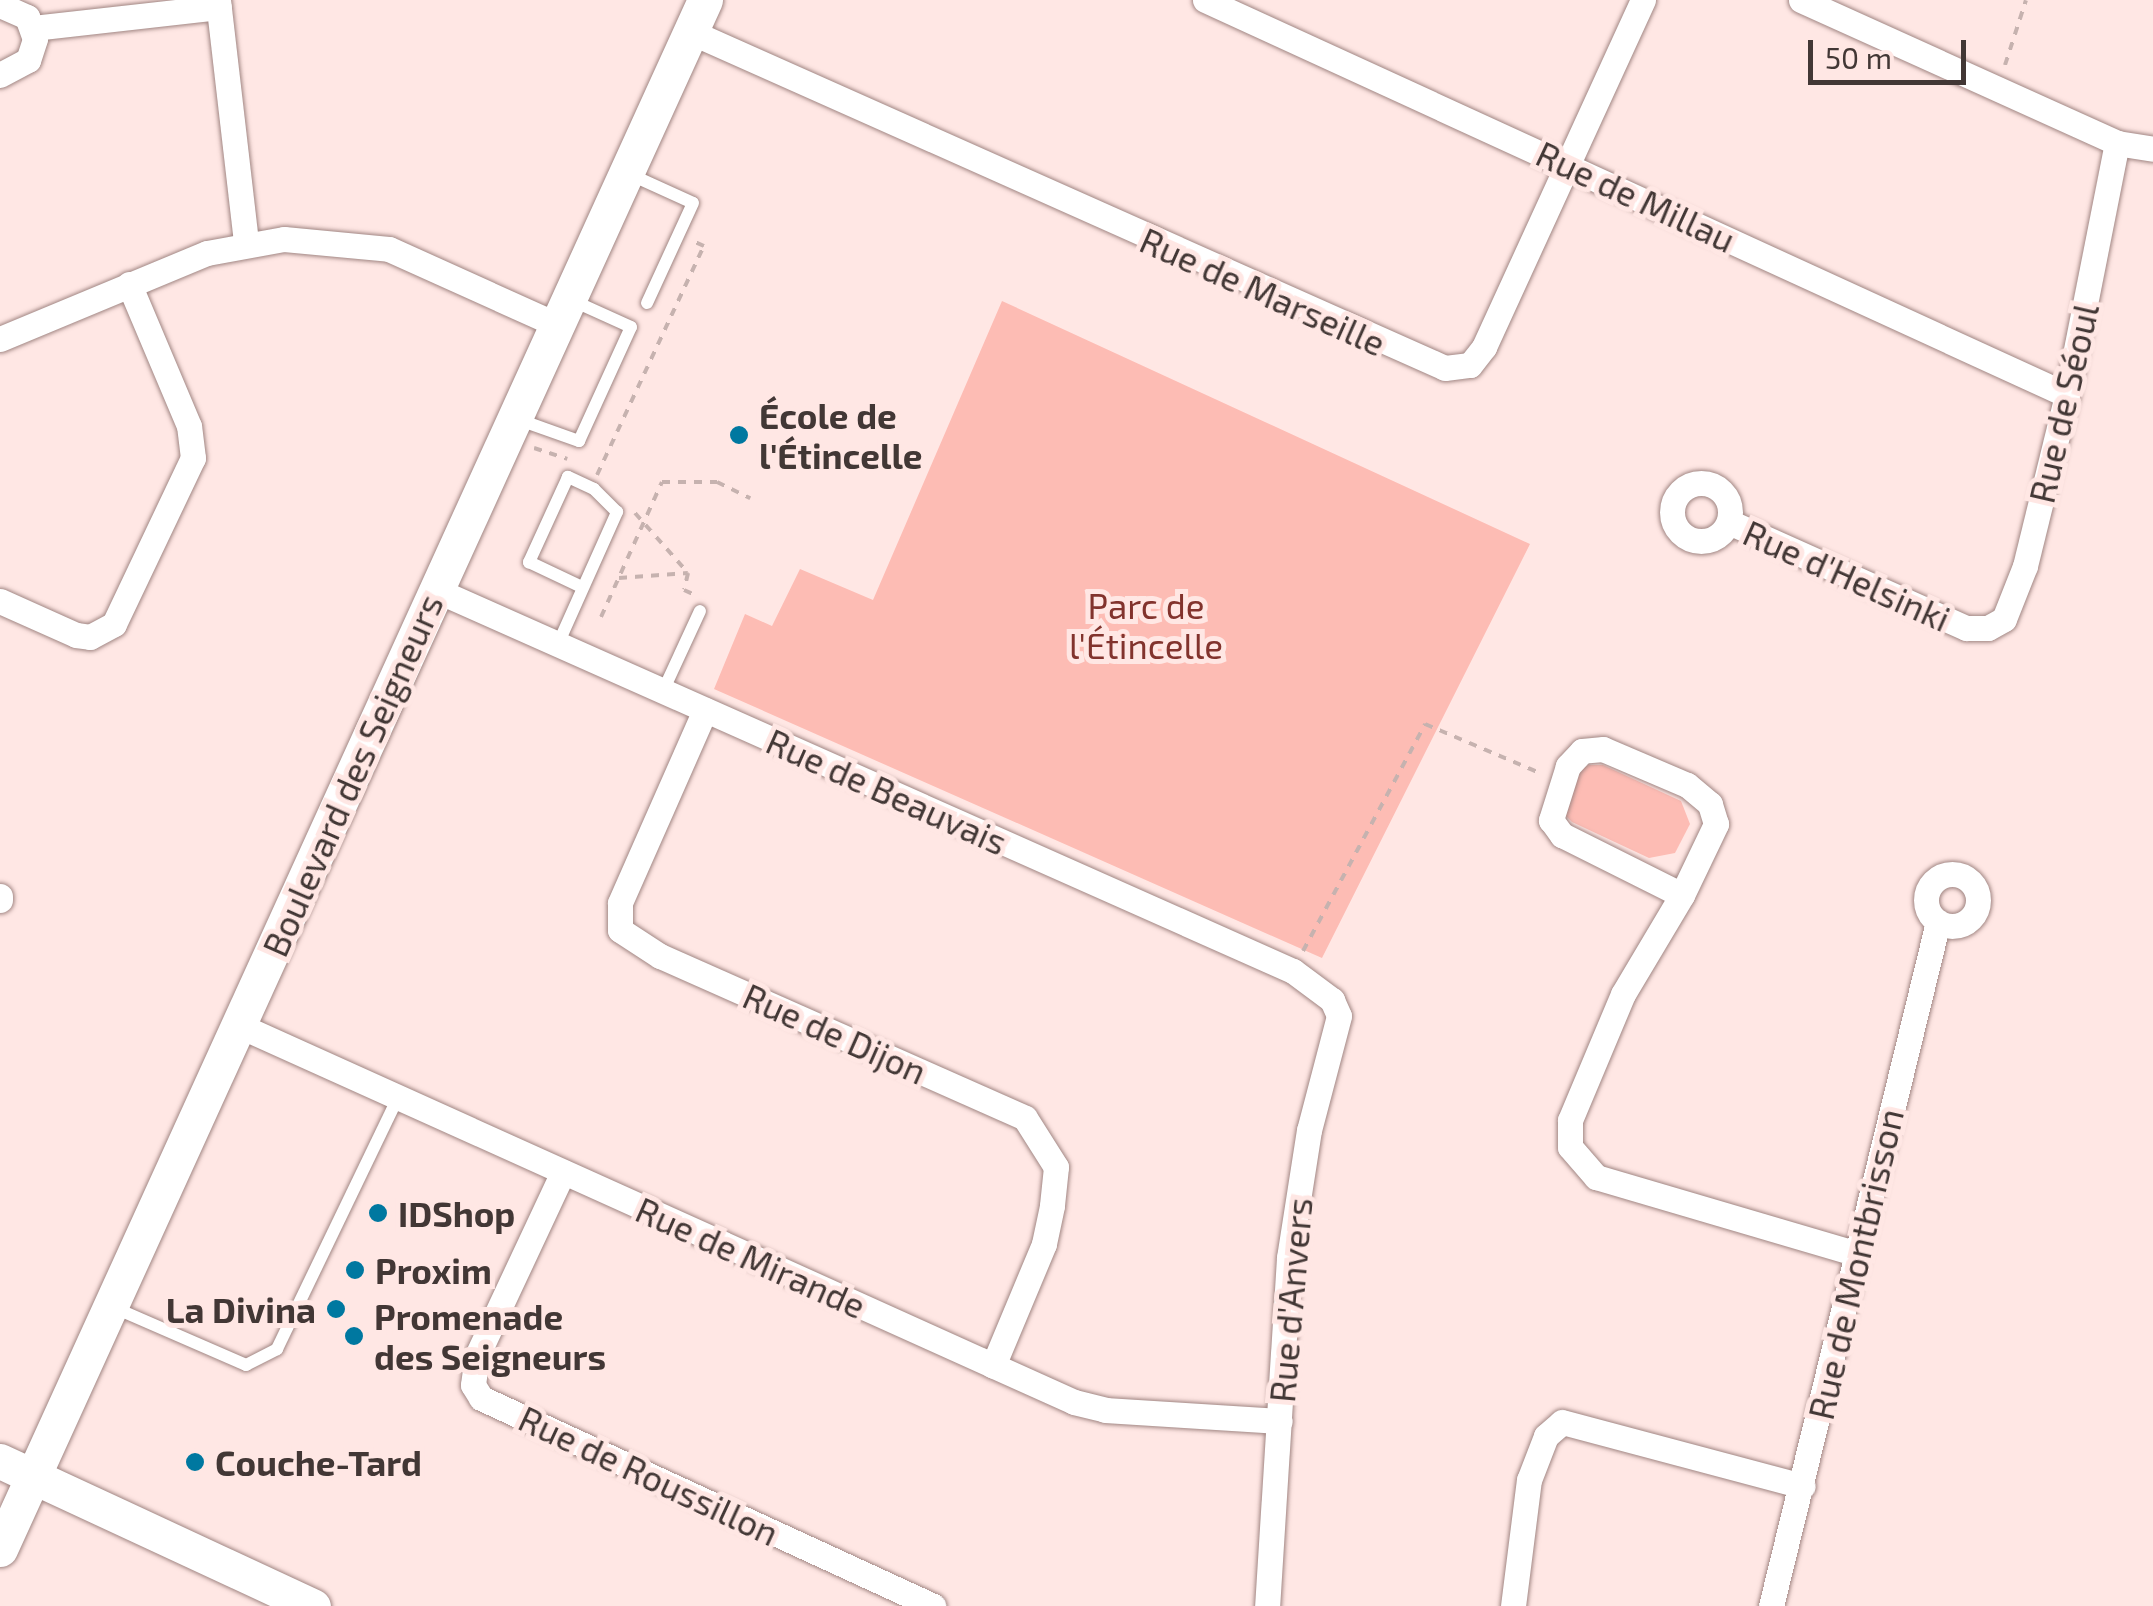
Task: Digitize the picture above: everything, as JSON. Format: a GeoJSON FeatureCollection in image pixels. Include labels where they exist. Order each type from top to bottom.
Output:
{"type":"FeatureCollection","features":[{"type":"Feature","properties":{"kind":"street","name":"Rue de Millau"},"geometry":{"type":"LineString","coordinates":[[1204,0],[2067,395]]}},
{"type":"Feature","properties":{"kind":"street","name":"Rue de Marseille"},"geometry":{"type":"LineString","coordinates":[[698,16],[1445,368],[1470,365],[1484,346],[1642,0]]}},
{"type":"Feature","properties":{"kind":"street"},"geometry":{"type":"LineString","coordinates":[[1800,0],[2117,143],[2153,149]]}},
{"type":"Feature","properties":{"kind":"street"},"geometry":{"type":"LineString","coordinates":[[32,28],[218,3],[246,242]]}},
{"type":"Feature","properties":{"kind":"street"},"geometry":{"type":"LineString","coordinates":[[0,5],[18,9],[32,28],[28,60],[0,74]]}},
{"type":"Feature","properties":{"kind":"street","name":"Boulevard des Seigneurs"},"geometry":{"type":"LineString","coordinates":[[0,1549],[698,16]]}},
{"type":"Feature","properties":{"kind":"street","name":"Rue de Séoul"},"geometry":{"type":"LineString","coordinates":[[1966,628],[2004,619],[2016,597],[2067,395],[2117,143]]}},
{"type":"Feature","properties":{"kind":"street"},"geometry":{"type":"LineString","coordinates":[[0,339],[129,284],[246,242],[354,242],[389,250],[563,312]]}},
{"type":"Feature","properties":{"kind":"street"},"geometry":{"type":"LineString","coordinates":[[0,601],[76,635],[90,637],[114,624],[194,458],[188,426],[129,284]]}},
{"type":"Feature","properties":{"kind":"street","name":"Rue d'Helsinki"},"geometry":{"type":"LineString","coordinates":[[1729,522],[1966,628]]}},
{"type":"Feature","properties":{"kind":"street","name":"Rue de Beauvais"},"geometry":{"type":"LineString","coordinates":[[436,590],[1292,971],[1332,1000]]}},
{"type":"Feature","properties":{"kind":"street","name":"Rue de Dijon"},"geometry":{"type":"LineString","coordinates":[[705,710],[620,903],[620,930],[660,956],[1025,1118],[1056,1168],[1052,1206],[1044,1244],[992,1366]]}},
{"type":"Feature","properties":{"kind":"street"},"geometry":{"type":"LineString","coordinates":[[1682,895],[1562,835],[1551,820],[1560,782],[1582,751],[1603,749],[1687,785],[1710,804],[1716,824],[1682,895],[1623,994],[1570,1120],[1570,1147],[1596,1177],[1855,1253]]}},
{"type":"Feature","properties":{"kind":"street","name":"Rue de Montbrisson"},"geometry":{"type":"LineString","coordinates":[[1771,1606],[1938,922]]}},
{"type":"Feature","properties":{"kind":"street","name":"Rue d'Anvers"},"geometry":{"type":"LineString","coordinates":[[1267,1606],[1289,1258],[1309,1130],[1339,1016],[1332,1000]]}},
{"type":"Feature","properties":{"kind":"street","name":"Rue de Mirande"},"geometry":{"type":"LineString","coordinates":[[238,1026],[992,1366],[1105,1410],[1280,1421]]}},
{"type":"Feature","properties":{"kind":"street","name":"Rue de Roussillon"},"geometry":{"type":"LineString","coordinates":[[562,1172],[477,1356],[473,1385],[482,1398],[933,1606]]}},
{"type":"Feature","properties":{"kind":"street"},"geometry":{"type":"LineString","coordinates":[[1512,1606],[1529,1480],[1546,1436],[1562,1422],[1803,1486]]}},
{"type":"Feature","properties":{"kind":"street"},"geometry":{"type":"LineString","coordinates":[[0,1461],[265,1596],[313,1606]]}},
{"type":"Feature","properties":{"kind":"lane"},"geometry":{"type":"LineString","coordinates":[[626,173],[693,203],[646,303]]}},
{"type":"Feature","properties":{"kind":"lane"},"geometry":{"type":"LineString","coordinates":[[515,418],[569,442],[582,436],[631,326],[563,312]]}},
{"type":"Feature","properties":{"kind":"lane"},"geometry":{"type":"LineString","coordinates":[[558,644],[616,512],[594,489],[568,477],[530,562],[582,587]]}},
{"type":"Feature","properties":{"kind":"lane"},"geometry":{"type":"LineString","coordinates":[[662,691],[701,605]]}},
{"type":"Feature","properties":{"kind":"lane"},"geometry":{"type":"LineString","coordinates":[[110,1306],[246,1366],[277,1349],[398,1098]]}},
{"type":"Feature","properties":{"kind":"path"},"geometry":{"type":"LineString","coordinates":[[1995,88],[2023,26],[2026,0]]}},
{"type":"Feature","properties":{"kind":"path"},"geometry":{"type":"LineString","coordinates":[[598,472],[704,246]]}},
{"type":"Feature","properties":{"kind":"path"},"geometry":{"type":"LineString","coordinates":[[600,617],[662,482],[717,482],[750,498]]}},
{"type":"Feature","properties":{"kind":"path"},"geometry":{"type":"LineString","coordinates":[[618,578],[688,573],[684,590],[701,605]]}},
{"type":"Feature","properties":{"kind":"path"},"geometry":{"type":"LineString","coordinates":[[1292,971],[1425,724],[1560,782]]}},
{"type":"Feature","properties":{"kind":"green space","name":"Parc de l'Étincelle"},"geometry":{"type":"Polygon","coordinates":[[[1002,301],[1530,544],[1322,958],[714,689],[745,614],[772,626],[800,569],[873,600],[1002,301]]]}},
{"type":"Feature","properties":{"kind":"green space"},"geometry":{"type":"Polygon","coordinates":[[[1589,765],[1603,765],[1681,801],[1690,824],[1675,853],[1649,858],[1572,822],[1564,814],[1576,771],[1589,765]]]}},
{"type":"Feature","properties":{"kind":"place","name":"École de l'Étincelle"},"geometry":{"type":"Point","coordinates":[739,435]}},
{"type":"Feature","properties":{"kind":"place","name":"IDShop"},"geometry":{"type":"Point","coordinates":[378,1213]}},
{"type":"Feature","properties":{"kind":"place","name":"Proxim"},"geometry":{"type":"Point","coordinates":[355,1270]}},
{"type":"Feature","properties":{"kind":"place","name":"La Divina"},"geometry":{"type":"Point","coordinates":[336,1309]}},
{"type":"Feature","properties":{"kind":"place","name":"Promenade des Seigneurs"},"geometry":{"type":"Point","coordinates":[354,1336]}},
{"type":"Feature","properties":{"kind":"place","name":"Couche-Tard"},"geometry":{"type":"Point","coordinates":[195,1462]}}]}
